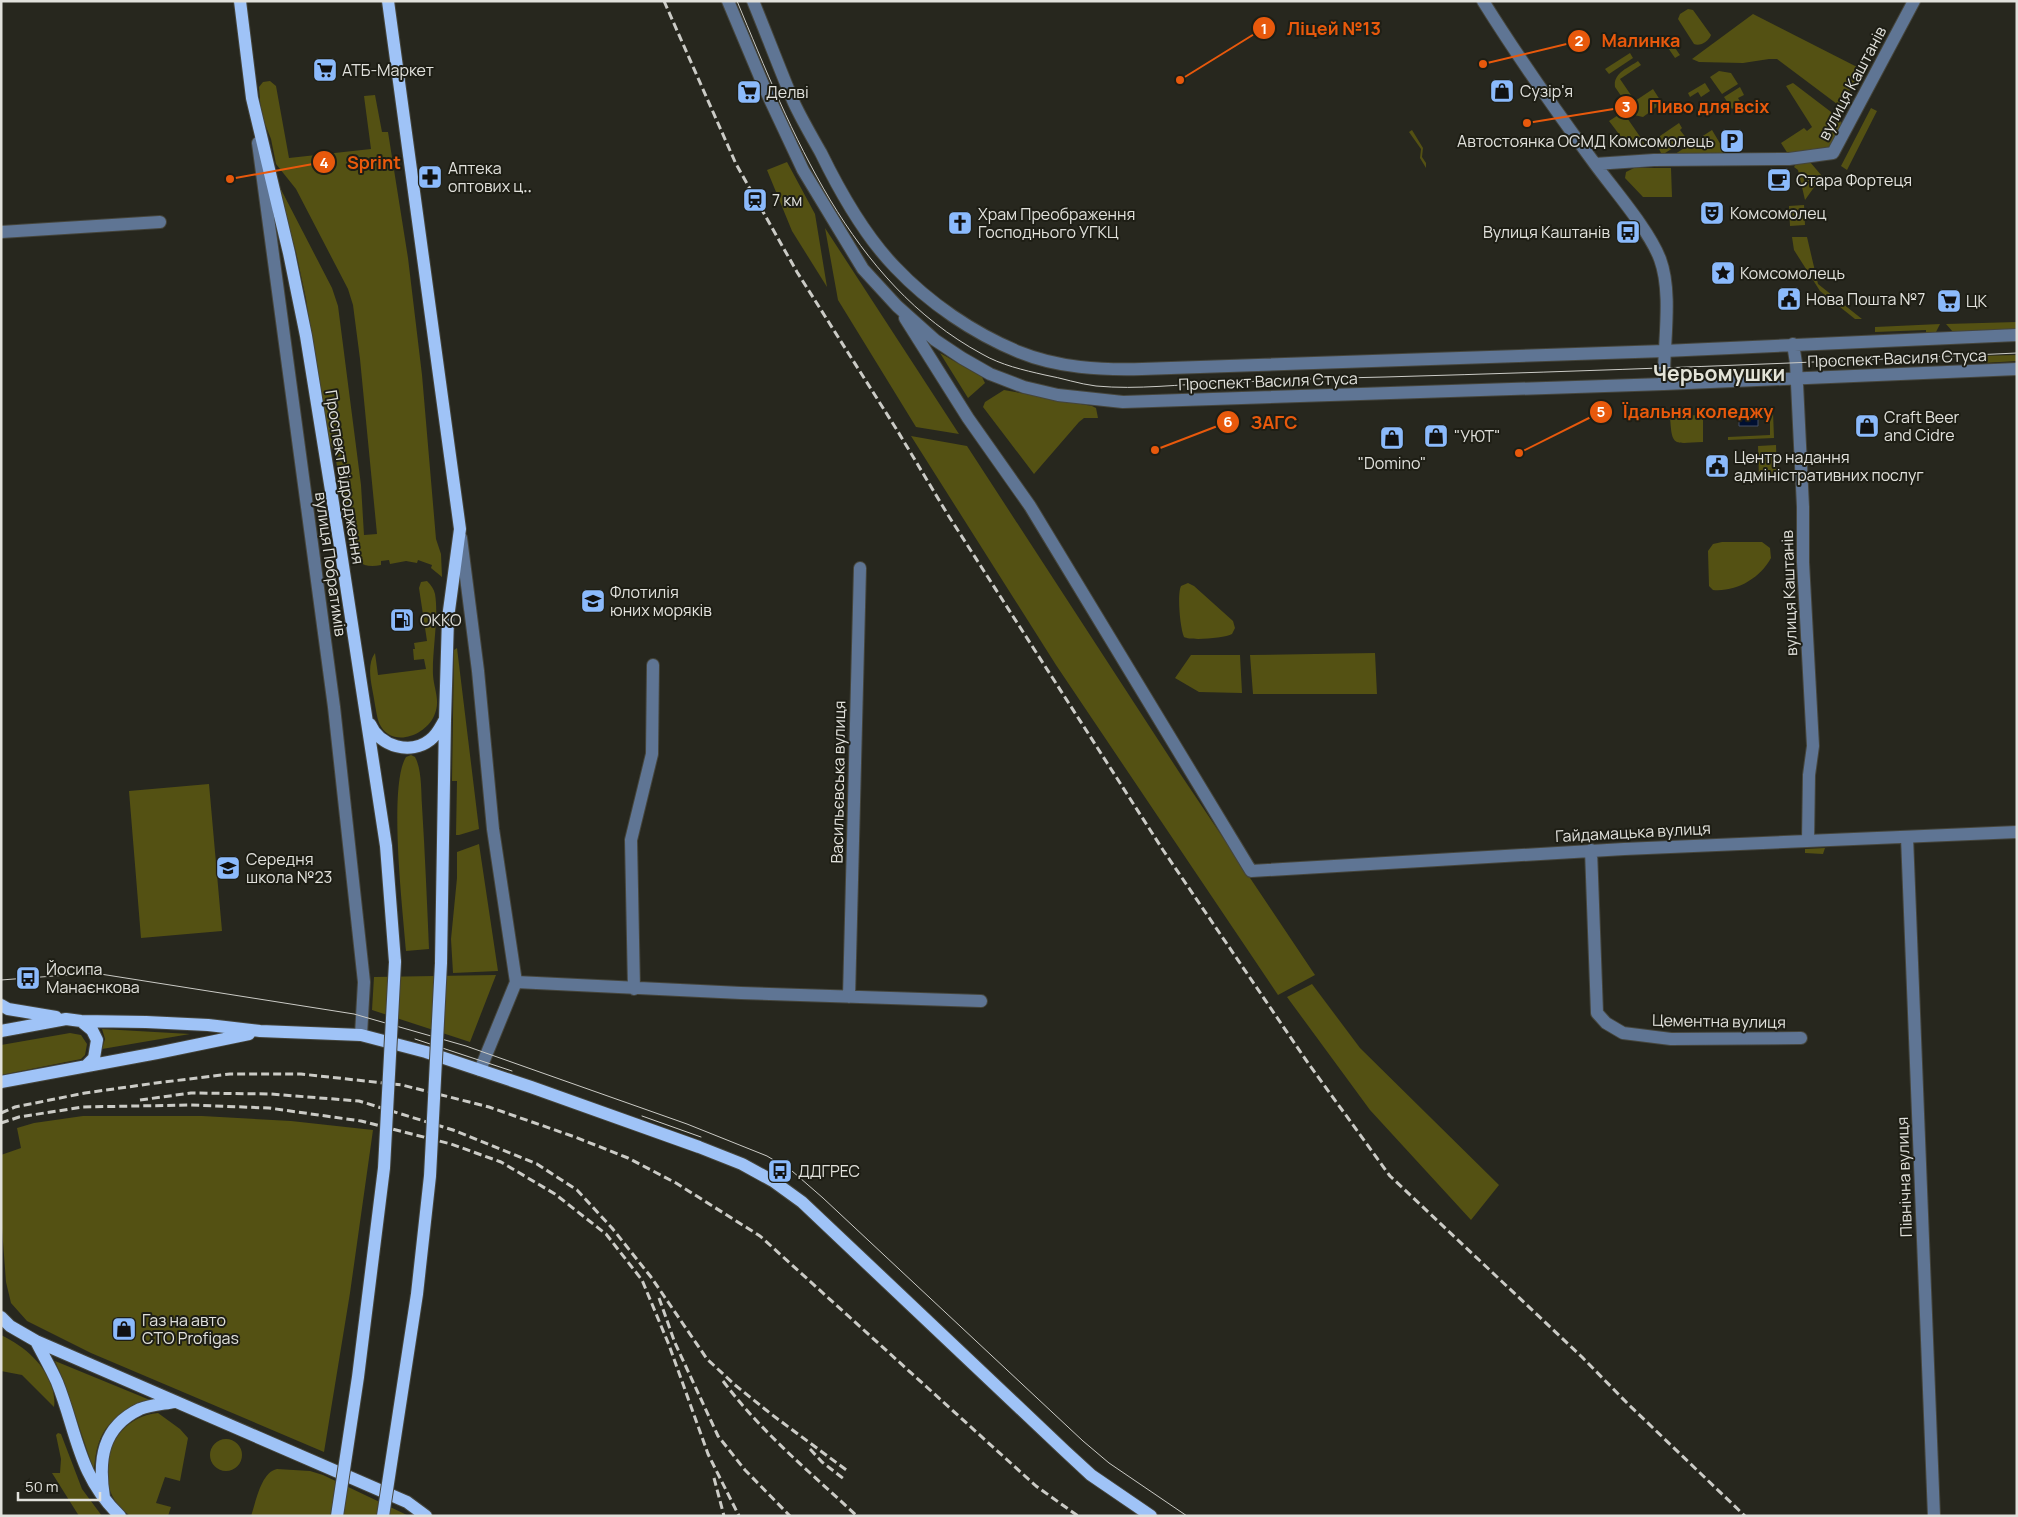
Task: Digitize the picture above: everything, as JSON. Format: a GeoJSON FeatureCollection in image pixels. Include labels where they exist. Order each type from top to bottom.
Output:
{"type":"FeatureCollection","features":[{"type":"Feature","properties":{"kind":"main road","name":"Проспект Відродження"},"geometry":{"type":"LineString","coordinates":[[240,1],[252,98],[289,253],[306,336],[368,717],[386,846],[395,962],[384,1168],[358,1377],[337,1516]]}},
{"type":"Feature","properties":{"kind":"main road"},"geometry":{"type":"LineString","coordinates":[[383,1516],[418,1294],[427,1206],[441,963],[444,720],[448,618],[460,529],[388,1]]}},
{"type":"Feature","properties":{"kind":"main road"},"geometry":{"type":"LineString","coordinates":[[368,717],[372,729],[381,739],[392,745],[405,748],[418,746],[430,740],[439,731],[444,720]]}},
{"type":"Feature","properties":{"kind":"main road"},"geometry":{"type":"LineString","coordinates":[[1,1005],[8,1009],[81,1021],[208,1026],[260,1031],[361,1036],[426,1052],[480,1070],[699,1146],[742,1164],[773,1180],[802,1202],[1078,1463],[1151,1516]]}},
{"type":"Feature","properties":{"kind":"main road"},"geometry":{"type":"LineString","coordinates":[[1,1031],[66,1018]]}},
{"type":"Feature","properties":{"kind":"main road"},"geometry":{"type":"LineString","coordinates":[[81,1021],[92,1030],[98,1040],[94,1058],[86,1066]]}},
{"type":"Feature","properties":{"kind":"main road"},"geometry":{"type":"LineString","coordinates":[[1,1082],[157,1053],[260,1031]]}},
{"type":"Feature","properties":{"kind":"main road"},"geometry":{"type":"LineString","coordinates":[[1,1317],[10,1326],[36,1341],[407,1502],[426,1516]]}},
{"type":"Feature","properties":{"kind":"main road"},"geometry":{"type":"LineString","coordinates":[[36,1341],[56,1382],[81,1459],[90,1479],[105,1502],[120,1516]]}},
{"type":"Feature","properties":{"kind":"main road"},"geometry":{"type":"LineString","coordinates":[[105,1502],[101,1478],[104,1450],[108,1437],[119,1423],[142,1408],[174,1402]]}},
{"type":"Feature","properties":{"kind":"street","name":"Проспект Василя Стуса"},"geometry":{"type":"LineString","coordinates":[[728,1],[765,89],[803,170],[863,269],[897,306],[935,340],[990,374],[1024,387],[1088,399],[1133,402],[1664,384],[2017,369]]}},
{"type":"Feature","properties":{"kind":"street","name":"Проспект Василя Стуса"},"geometry":{"type":"LineString","coordinates":[[753,1],[795,104],[838,187],[874,242],[894,266],[952,316],[986,336],[1020,352],[1061,364],[1106,370],[1664,351],[2017,335]]}},
{"type":"Feature","properties":{"kind":"street"},"geometry":{"type":"LineString","coordinates":[[1483,1],[1594,164],[1644,231],[1659,258],[1666,291],[1664,384]]}},
{"type":"Feature","properties":{"kind":"street","name":"вулиця Каштанів"},"geometry":{"type":"LineString","coordinates":[[1594,164],[1654,160],[1789,158],[1833,153],[1914,1]]}},
{"type":"Feature","properties":{"kind":"street","name":"вулиця Побратимів"},"geometry":{"type":"LineString","coordinates":[[252,98],[334,707],[364,982],[361,1036]]}},
{"type":"Feature","properties":{"kind":"street"},"geometry":{"type":"LineString","coordinates":[[1,232],[160,222]]}},
{"type":"Feature","properties":{"kind":"street","name":"Гайдамацька вулиця"},"geometry":{"type":"LineString","coordinates":[[897,306],[968,418],[1030,506],[1251,871],[1591,850],[2017,832]]}},
{"type":"Feature","properties":{"kind":"street","name":"вулиця Каштанів"},"geometry":{"type":"LineString","coordinates":[[1793,344],[1796,363],[1813,746],[1809,775],[1808,841]]}},
{"type":"Feature","properties":{"kind":"street"},"geometry":{"type":"LineString","coordinates":[[460,529],[478,670],[493,829],[516,982],[480,1070]]}},
{"type":"Feature","properties":{"kind":"street","name":"Васильєвська вулиця"},"geometry":{"type":"LineString","coordinates":[[850,997],[860,568]]}},
{"type":"Feature","properties":{"kind":"street"},"geometry":{"type":"LineString","coordinates":[[634,989],[631,840],[652,754],[652,665]]}},
{"type":"Feature","properties":{"kind":"street","name":"Північна вулиця"},"geometry":{"type":"LineString","coordinates":[[1908,837],[1934,1516]]}},
{"type":"Feature","properties":{"kind":"street","name":"Цементна вулиця"},"geometry":{"type":"LineString","coordinates":[[1591,850],[1597,1013],[1606,1023],[1623,1033],[1670,1039],[1801,1038]]}},
{"type":"Feature","properties":{"kind":"street"},"geometry":{"type":"LineString","coordinates":[[516,982],[634,989],[981,1001]]}},
{"type":"Feature","properties":{"kind":"shaded area"},"geometry":{"type":"Polygon","coordinates":[[[1688,9],[1693,10],[1711,35],[1704,43],[1694,44],[1678,19],[1680,14],[1688,9]]]}},
{"type":"Feature","properties":{"kind":"shaded area"},"geometry":{"type":"Polygon","coordinates":[[[1753,14],[1861,69],[1841,107],[1777,59],[1743,63],[1699,62],[1692,59],[1753,14]]]}},
{"type":"Feature","properties":{"kind":"shaded area"},"geometry":{"type":"Polygon","coordinates":[[[1668,38],[1680,55],[1675,58],[1662,39],[1668,38]]]}},
{"type":"Feature","properties":{"kind":"shaded area"},"geometry":{"type":"Polygon","coordinates":[[[1630,53],[1633,58],[1609,74],[1605,69],[1630,53]]]}},
{"type":"Feature","properties":{"kind":"shaded area"},"geometry":{"type":"Polygon","coordinates":[[[1638,61],[1641,65],[1620,79],[1635,101],[1653,89],[1662,103],[1643,117],[1634,115],[1615,87],[1616,78],[1619,74],[1638,61]]]}},
{"type":"Feature","properties":{"kind":"shaded area"},"geometry":{"type":"Polygon","coordinates":[[[1719,71],[1731,73],[1738,84],[1722,94],[1710,77],[1719,71]]]}},
{"type":"Feature","properties":{"kind":"shaded area"},"geometry":{"type":"Polygon","coordinates":[[[270,81],[276,86],[289,158],[371,149],[364,96],[375,95],[382,132],[388,132],[408,258],[422,375],[436,539],[441,554],[442,577],[431,568],[432,565],[418,560],[417,563],[406,561],[390,564],[389,560],[381,561],[381,565],[370,566],[362,564],[355,558],[350,548],[335,454],[326,433],[306,299],[296,252],[273,174],[332,288],[338,306],[361,485],[364,535],[377,534],[353,305],[348,289],[296,189],[276,164],[271,139],[261,114],[259,87],[263,82],[270,81]]]}},
{"type":"Feature","properties":{"kind":"shaded area"},"geometry":{"type":"Polygon","coordinates":[[[1705,83],[1710,91],[1701,97],[1698,92],[1690,97],[1688,93],[1705,83]]]}},
{"type":"Feature","properties":{"kind":"shaded area"},"geometry":{"type":"Polygon","coordinates":[[[1793,83],[1839,118],[1841,122],[1840,130],[1829,148],[1788,154],[1781,143],[1804,128],[1807,131],[1812,127],[1786,86],[1793,83]]]}},
{"type":"Feature","properties":{"kind":"shaded area"},"geometry":{"type":"Polygon","coordinates":[[[1740,87],[1744,95],[1738,98],[1741,103],[1732,109],[1724,97],[1740,87]]]}},
{"type":"Feature","properties":{"kind":"shaded area"},"geometry":{"type":"Polygon","coordinates":[[[1871,108],[1877,111],[1847,170],[1841,166],[1871,108]]]}},
{"type":"Feature","properties":{"kind":"shaded area"},"geometry":{"type":"Polygon","coordinates":[[[1623,112],[1645,146],[1625,142],[1609,121],[1623,112]]]}},
{"type":"Feature","properties":{"kind":"shaded area"},"geometry":{"type":"Polygon","coordinates":[[[1679,123],[1682,128],[1680,130],[1687,139],[1662,155],[1658,147],[1660,136],[1679,123]]]}},
{"type":"Feature","properties":{"kind":"shaded area"},"geometry":{"type":"Polygon","coordinates":[[[1412,130],[1423,148],[1422,157],[1426,163],[1426,168],[1420,158],[1421,149],[1409,132],[1412,130]]]}},
{"type":"Feature","properties":{"kind":"shaded area"},"geometry":{"type":"Polygon","coordinates":[[[1712,130],[1727,155],[1672,156],[1712,130]]]}},
{"type":"Feature","properties":{"kind":"shaded area"},"geometry":{"type":"Polygon","coordinates":[[[1798,161],[1810,162],[1822,176],[1805,200],[1798,170],[1794,167],[1798,161]]]}},
{"type":"Feature","properties":{"kind":"shaded area"},"geometry":{"type":"Polygon","coordinates":[[[787,162],[815,214],[827,287],[792,231],[767,170],[787,162]]]}},
{"type":"Feature","properties":{"kind":"shaded area"},"geometry":{"type":"Polygon","coordinates":[[[1634,168],[1671,168],[1672,197],[1643,197],[1625,178],[1626,172],[1634,168]]]}},
{"type":"Feature","properties":{"kind":"shaded area"},"geometry":{"type":"Polygon","coordinates":[[[1804,205],[1805,225],[1790,226],[1789,206],[1804,205]]]}},
{"type":"Feature","properties":{"kind":"shaded area"},"geometry":{"type":"Polygon","coordinates":[[[825,228],[959,434],[916,427],[838,300],[825,228]]]}},
{"type":"Feature","properties":{"kind":"shaded area"},"geometry":{"type":"Polygon","coordinates":[[[1792,237],[1807,237],[1818,284],[1862,319],[1855,319],[1820,291],[1794,250],[1792,237]]]}},
{"type":"Feature","properties":{"kind":"shaded area"},"geometry":{"type":"Polygon","coordinates":[[[2017,322],[2017,330],[1953,332],[1946,324],[2017,322]]]}},
{"type":"Feature","properties":{"kind":"shaded area"},"geometry":{"type":"Polygon","coordinates":[[[1940,324],[1936,332],[1926,333],[1926,330],[1875,332],[1875,327],[1940,324]]]}},
{"type":"Feature","properties":{"kind":"shaded area"},"geometry":{"type":"Polygon","coordinates":[[[940,353],[982,377],[985,383],[968,398],[940,353]]]}},
{"type":"Feature","properties":{"kind":"shaded area"},"geometry":{"type":"Polygon","coordinates":[[[2017,355],[2017,361],[1983,363],[1978,358],[1980,356],[2017,355]]]}},
{"type":"Feature","properties":{"kind":"shaded area"},"geometry":{"type":"Polygon","coordinates":[[[1004,390],[1092,406],[1096,408],[1098,418],[1084,418],[1079,422],[1034,474],[983,407],[985,402],[1004,390]]]}},
{"type":"Feature","properties":{"kind":"shaded area"},"geometry":{"type":"Polygon","coordinates":[[[1770,412],[1773,412],[1774,438],[1728,440],[1728,437],[1770,435],[1770,412]]]}},
{"type":"Feature","properties":{"kind":"shaded area"},"geometry":{"type":"Polygon","coordinates":[[[1703,415],[1703,442],[1680,443],[1673,439],[1670,416],[1703,415]]]}},
{"type":"Feature","properties":{"kind":"shaded area"},"geometry":{"type":"Polygon","coordinates":[[[911,436],[967,446],[1181,775],[1315,975],[1278,995],[1056,665],[911,436]]]}},
{"type":"Feature","properties":{"kind":"shaded area"},"geometry":{"type":"Polygon","coordinates":[[[1776,445],[1777,476],[1759,477],[1758,446],[1776,445]]]}},
{"type":"Feature","properties":{"kind":"shaded area"},"geometry":{"type":"Polygon","coordinates":[[[1722,542],[1762,542],[1770,548],[1771,558],[1761,572],[1747,582],[1731,589],[1713,590],[1709,586],[1708,551],[1713,544],[1722,542]]]}},
{"type":"Feature","properties":{"kind":"shaded area"},"geometry":{"type":"Polygon","coordinates":[[[427,581],[434,590],[436,603],[433,675],[436,711],[430,723],[416,734],[408,737],[391,736],[384,731],[379,723],[371,685],[370,665],[375,653],[378,675],[426,669],[424,659],[414,660],[413,649],[415,649],[414,643],[427,641],[419,588],[421,582],[427,581]]]}},
{"type":"Feature","properties":{"kind":"shaded area"},"geometry":{"type":"Polygon","coordinates":[[[1188,583],[1194,586],[1233,621],[1235,628],[1232,634],[1223,637],[1193,639],[1184,637],[1180,619],[1179,596],[1181,586],[1188,583]]]}},
{"type":"Feature","properties":{"kind":"shaded area"},"geometry":{"type":"Polygon","coordinates":[[[457,648],[479,829],[459,835],[456,835],[457,781],[452,781],[454,650],[457,648]]]}},
{"type":"Feature","properties":{"kind":"shaded area"},"geometry":{"type":"Polygon","coordinates":[[[1375,653],[1377,694],[1253,694],[1250,655],[1375,653]]]}},
{"type":"Feature","properties":{"kind":"shaded area"},"geometry":{"type":"Polygon","coordinates":[[[1191,655],[1240,655],[1242,693],[1199,692],[1175,678],[1191,655]]]}},
{"type":"Feature","properties":{"kind":"shaded area"},"geometry":{"type":"Polygon","coordinates":[[[411,755],[415,757],[417,762],[421,781],[429,949],[406,951],[397,821],[401,772],[406,757],[411,755]]]}},
{"type":"Feature","properties":{"kind":"shaded area"},"geometry":{"type":"Polygon","coordinates":[[[209,784],[222,931],[141,938],[129,791],[209,784]]]}},
{"type":"Feature","properties":{"kind":"shaded area"},"geometry":{"type":"Polygon","coordinates":[[[479,844],[498,971],[453,973],[451,939],[457,878],[457,852],[479,844]]]}},
{"type":"Feature","properties":{"kind":"shaded area"},"geometry":{"type":"Polygon","coordinates":[[[1825,848],[1823,854],[1805,853],[1805,849],[1825,848]]]}},
{"type":"Feature","properties":{"kind":"shaded area"},"geometry":{"type":"Polygon","coordinates":[[[496,975],[470,1042],[372,1010],[374,977],[496,975]]]}},
{"type":"Feature","properties":{"kind":"shaded area"},"geometry":{"type":"Polygon","coordinates":[[[1312,984],[1360,1048],[1499,1185],[1471,1220],[1370,1110],[1287,997],[1312,984]]]}},
{"type":"Feature","properties":{"kind":"shaded area"},"geometry":{"type":"Polygon","coordinates":[[[102,1029],[190,1034],[102,1049],[105,1039],[102,1029]]]}},
{"type":"Feature","properties":{"kind":"shaded area"},"geometry":{"type":"Polygon","coordinates":[[[70,1033],[81,1035],[87,1044],[85,1055],[81,1059],[1,1075],[1,1045],[70,1033]]]}},
{"type":"Feature","properties":{"kind":"shaded area"},"geometry":{"type":"Polygon","coordinates":[[[83,1116],[202,1116],[291,1121],[373,1130],[350,1293],[324,1452],[91,1353],[27,1321],[11,1303],[6,1282],[1,1215],[1,1155],[21,1148],[17,1128],[34,1123],[83,1116]]]}},
{"type":"Feature","properties":{"kind":"shaded area"},"geometry":{"type":"Polygon","coordinates":[[[1,1335],[26,1351],[40,1365],[50,1381],[54,1407],[22,1375],[1,1371],[1,1335]]]}},
{"type":"Feature","properties":{"kind":"shaded area"},"geometry":{"type":"Polygon","coordinates":[[[55,1361],[150,1400],[125,1412],[108,1425],[99,1444],[94,1471],[64,1382],[55,1361]]]}},
{"type":"Feature","properties":{"kind":"shaded area"},"geometry":{"type":"Polygon","coordinates":[[[158,1413],[180,1429],[188,1438],[180,1481],[165,1477],[156,1503],[171,1507],[168,1516],[130,1516],[117,1504],[108,1485],[108,1457],[113,1444],[121,1432],[131,1423],[144,1416],[158,1413]]]}},
{"type":"Feature","properties":{"kind":"shaded area"},"geometry":{"type":"Polygon","coordinates":[[[58,1433],[61,1434],[82,1489],[102,1516],[79,1516],[52,1473],[60,1473],[61,1459],[56,1435],[58,1433]]]}},
{"type":"Feature","properties":{"kind":"shaded area"},"geometry":{"type":"Polygon","coordinates":[[[226,1439],[232,1440],[237,1444],[241,1449],[241,1461],[237,1466],[232,1470],[226,1471],[220,1470],[215,1466],[211,1461],[210,1455],[211,1449],[215,1444],[220,1440],[226,1439]]]}},
{"type":"Feature","properties":{"kind":"shaded area"},"geometry":{"type":"Polygon","coordinates":[[[277,1469],[310,1471],[323,1475],[409,1516],[251,1516],[263,1481],[271,1471],[277,1469]]]}},
{"type":"Feature","properties":{"kind":"water"},"geometry":{"type":"Polygon","coordinates":[[[1758,414],[1758,426],[1739,426],[1739,415],[1758,414]]]}},
{"type":"Feature","properties":{"kind":"tram line"},"geometry":{"type":"LineString","coordinates":[[737,1],[780,102],[804,152],[830,200],[861,245],[895,287],[936,324],[982,354],[1020,369],[1090,385],[1127,387],[2017,353]]}},
{"type":"Feature","properties":{"kind":"tram line"},"geometry":{"type":"LineString","coordinates":[[1,980],[94,973],[354,1014],[466,1046],[687,1124],[767,1156],[792,1171],[823,1198],[1083,1441],[1109,1463],[1187,1516]]}},
{"type":"Feature","properties":{"kind":"tram line"},"geometry":{"type":"LineString","coordinates":[[415,1039],[512,1071]]}},
{"type":"Feature","properties":{"kind":"tram line"},"geometry":{"type":"LineString","coordinates":[[642,1116],[701,1137]]}},
{"type":"Feature","properties":{"kind":"railway"},"geometry":{"type":"LineString","coordinates":[[664,1],[736,164],[797,272],[897,430],[948,515],[1163,850],[1308,1063],[1390,1176],[1582,1357],[1628,1404],[1745,1516]]}},
{"type":"Feature","properties":{"kind":"railway"},"geometry":{"type":"LineString","coordinates":[[1,1113],[15,1107],[85,1093],[156,1083],[230,1074],[301,1074],[402,1085],[489,1107],[575,1137],[628,1158],[676,1183],[760,1236],[1036,1486],[1078,1516]]}},
{"type":"Feature","properties":{"kind":"railway"},"geometry":{"type":"LineString","coordinates":[[140,1100],[191,1093],[270,1094],[359,1101],[453,1130],[537,1164],[577,1190],[612,1228],[651,1277],[707,1359],[771,1414],[849,1472]]}},
{"type":"Feature","properties":{"kind":"railway"},"geometry":{"type":"LineString","coordinates":[[1,1123],[19,1117],[83,1107],[190,1105],[269,1108],[361,1121],[451,1144],[501,1162],[555,1194],[606,1234],[642,1280],[669,1345],[708,1454],[739,1516]]}},
{"type":"Feature","properties":{"kind":"railway"},"geometry":{"type":"LineString","coordinates":[[659,1298],[675,1343],[718,1436],[745,1470],[790,1516]]}},
{"type":"Feature","properties":{"kind":"railway"},"geometry":{"type":"LineString","coordinates":[[723,1381],[770,1435],[857,1516]]}},
{"type":"Feature","properties":{"kind":"railway"},"geometry":{"type":"LineString","coordinates":[[810,1449],[822,1462],[844,1479]]}},
{"type":"Feature","properties":{"kind":"railway"},"geometry":{"type":"LineString","coordinates":[[714,1478],[724,1516]]}},
{"type":"Feature","properties":{"kind":"place","name":"Малинка"},"geometry":{"type":"Point","coordinates":[1483,64]}},
{"type":"Feature","properties":{"kind":"place","name":"АТБ-Маркет"},"geometry":{"type":"Point","coordinates":[325,70]}},
{"type":"Feature","properties":{"kind":"place","name":"Ліцей №13"},"geometry":{"type":"Point","coordinates":[1180,80]}},
{"type":"Feature","properties":{"kind":"place","name":"Сузір'я"},"geometry":{"type":"Point","coordinates":[1502,91]}},
{"type":"Feature","properties":{"kind":"place","name":"Делві"},"geometry":{"type":"Point","coordinates":[749,92]}},
{"type":"Feature","properties":{"kind":"place","name":"Пиво для всіх"},"geometry":{"type":"Point","coordinates":[1527,123]}},
{"type":"Feature","properties":{"kind":"place","name":"Автостоянка ОСМД Комсомолець"},"geometry":{"type":"Point","coordinates":[1732,141]}},
{"type":"Feature","properties":{"kind":"place","name":"Аптека оптових ц‥"},"geometry":{"type":"Point","coordinates":[430,177]}},
{"type":"Feature","properties":{"kind":"place","name":"Sprint"},"geometry":{"type":"Point","coordinates":[230,179]}},
{"type":"Feature","properties":{"kind":"place","name":"Стара Фортеця"},"geometry":{"type":"Point","coordinates":[1779,180]}},
{"type":"Feature","properties":{"kind":"place","name":"7 км"},"geometry":{"type":"Point","coordinates":[755,200]}},
{"type":"Feature","properties":{"kind":"place","name":"Комсомолец"},"geometry":{"type":"Point","coordinates":[1712,213]}},
{"type":"Feature","properties":{"kind":"place","name":"Храм Преображення Господнього УГКЦ"},"geometry":{"type":"Point","coordinates":[960,223]}},
{"type":"Feature","properties":{"kind":"place","name":"Вулиця Каштанів"},"geometry":{"type":"Point","coordinates":[1628,232]}},
{"type":"Feature","properties":{"kind":"place","name":"Комсомолець"},"geometry":{"type":"Point","coordinates":[1723,273]}},
{"type":"Feature","properties":{"kind":"place","name":"Нова Пошта №7"},"geometry":{"type":"Point","coordinates":[1789,299]}},
{"type":"Feature","properties":{"kind":"place","name":"ЦК"},"geometry":{"type":"Point","coordinates":[1949,301]}},
{"type":"Feature","properties":{"kind":"place","name":"Craft Beer and Cidre"},"geometry":{"type":"Point","coordinates":[1867,426]}},
{"type":"Feature","properties":{"kind":"place","name":"\"УЮТ\""},"geometry":{"type":"Point","coordinates":[1436,436]}},
{"type":"Feature","properties":{"kind":"place","name":"\"Domino\""},"geometry":{"type":"Point","coordinates":[1392,438]}},
{"type":"Feature","properties":{"kind":"place","name":"ЗАГС"},"geometry":{"type":"Point","coordinates":[1155,450]}},
{"type":"Feature","properties":{"kind":"place","name":"Їдальня коледжу"},"geometry":{"type":"Point","coordinates":[1519,453]}},
{"type":"Feature","properties":{"kind":"place","name":"Центр надання адміністративних послуг"},"geometry":{"type":"Point","coordinates":[1717,466]}},
{"type":"Feature","properties":{"kind":"place","name":"Флотилія юних моряків"},"geometry":{"type":"Point","coordinates":[593,601]}},
{"type":"Feature","properties":{"kind":"place","name":"ОККО"},"geometry":{"type":"Point","coordinates":[402,620]}},
{"type":"Feature","properties":{"kind":"place","name":"Середня школа №23"},"geometry":{"type":"Point","coordinates":[228,868]}},
{"type":"Feature","properties":{"kind":"place","name":"Йосипа Манаєнкова"},"geometry":{"type":"Point","coordinates":[28,978]}},
{"type":"Feature","properties":{"kind":"place","name":"ДДГРЕС"},"geometry":{"type":"Point","coordinates":[780,1171]}},
{"type":"Feature","properties":{"kind":"place","name":"Газ на авто СТО Profigas"},"geometry":{"type":"Point","coordinates":[124,1329]}},
{"type":"Feature","properties":{"kind":"district","name":"Черьомушки"},"geometry":{"type":"Point","coordinates":[1719,373]}}]}
